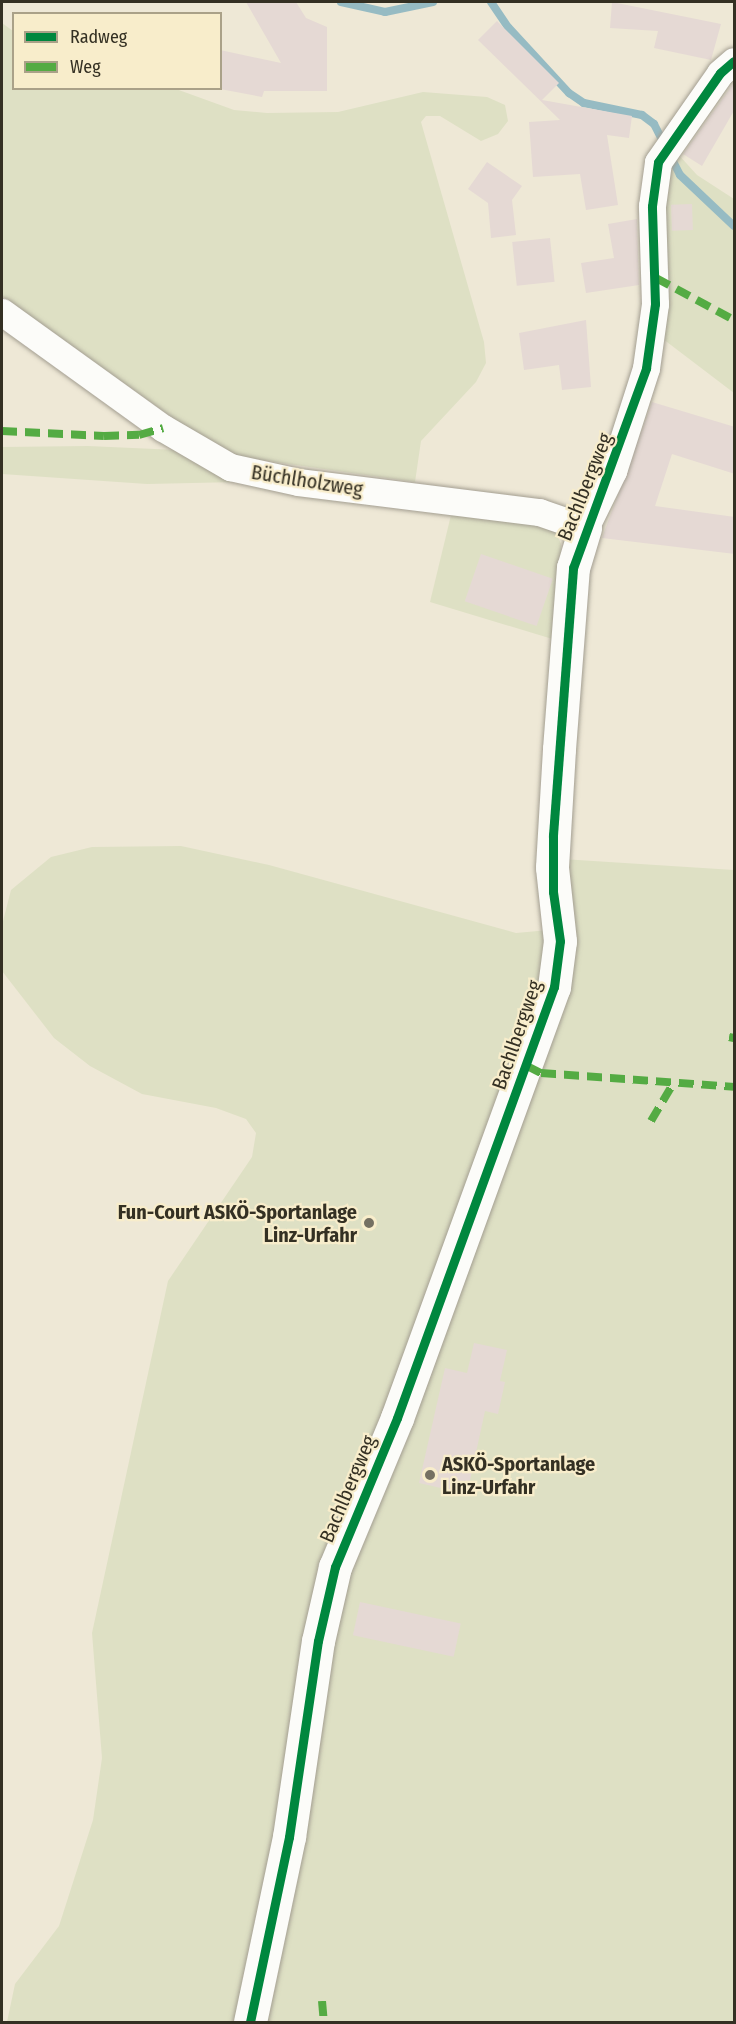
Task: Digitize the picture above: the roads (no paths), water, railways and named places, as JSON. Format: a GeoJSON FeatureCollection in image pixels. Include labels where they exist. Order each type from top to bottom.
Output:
{"type":"FeatureCollection","features":[{"type":"Feature","properties":{"kind":"street","name":"Bachlbergweg"},"geometry":{"type":"LineString","coordinates":[[250,2022],[289,1837],[318,1641],[335,1567],[397,1418],[554,987],[560,941],[552,867],[573,568],[585,528],[613,471],[646,368],[655,304],[653,189],[664,150],[720,73],[735,61]]}},
{"type":"Feature","properties":{"kind":"street","name":"Büchlholzweg"},"geometry":{"type":"LineString","coordinates":[[2,312],[163,428],[230,467],[298,482],[539,512],[585,528]]}},
{"type":"Feature","properties":{"kind":"waterway"},"geometry":{"type":"LineString","coordinates":[[341,2],[385,12],[433,2]]}},
{"type":"Feature","properties":{"kind":"waterway"},"geometry":{"type":"LineString","coordinates":[[491,2],[508,27],[569,93],[584,103],[642,115],[654,124],[680,175],[734,226]]}},
{"type":"Feature","properties":{"kind":"place","name":"Fun-Court ASKÖ-Sportanlage Linz-Urfahr"},"geometry":{"type":"Point","coordinates":[369,1223]}},
{"type":"Feature","properties":{"kind":"place","name":"ASKÖ-Sportanlage Linz-Urfahr"},"geometry":{"type":"Point","coordinates":[430,1475]}}]}
